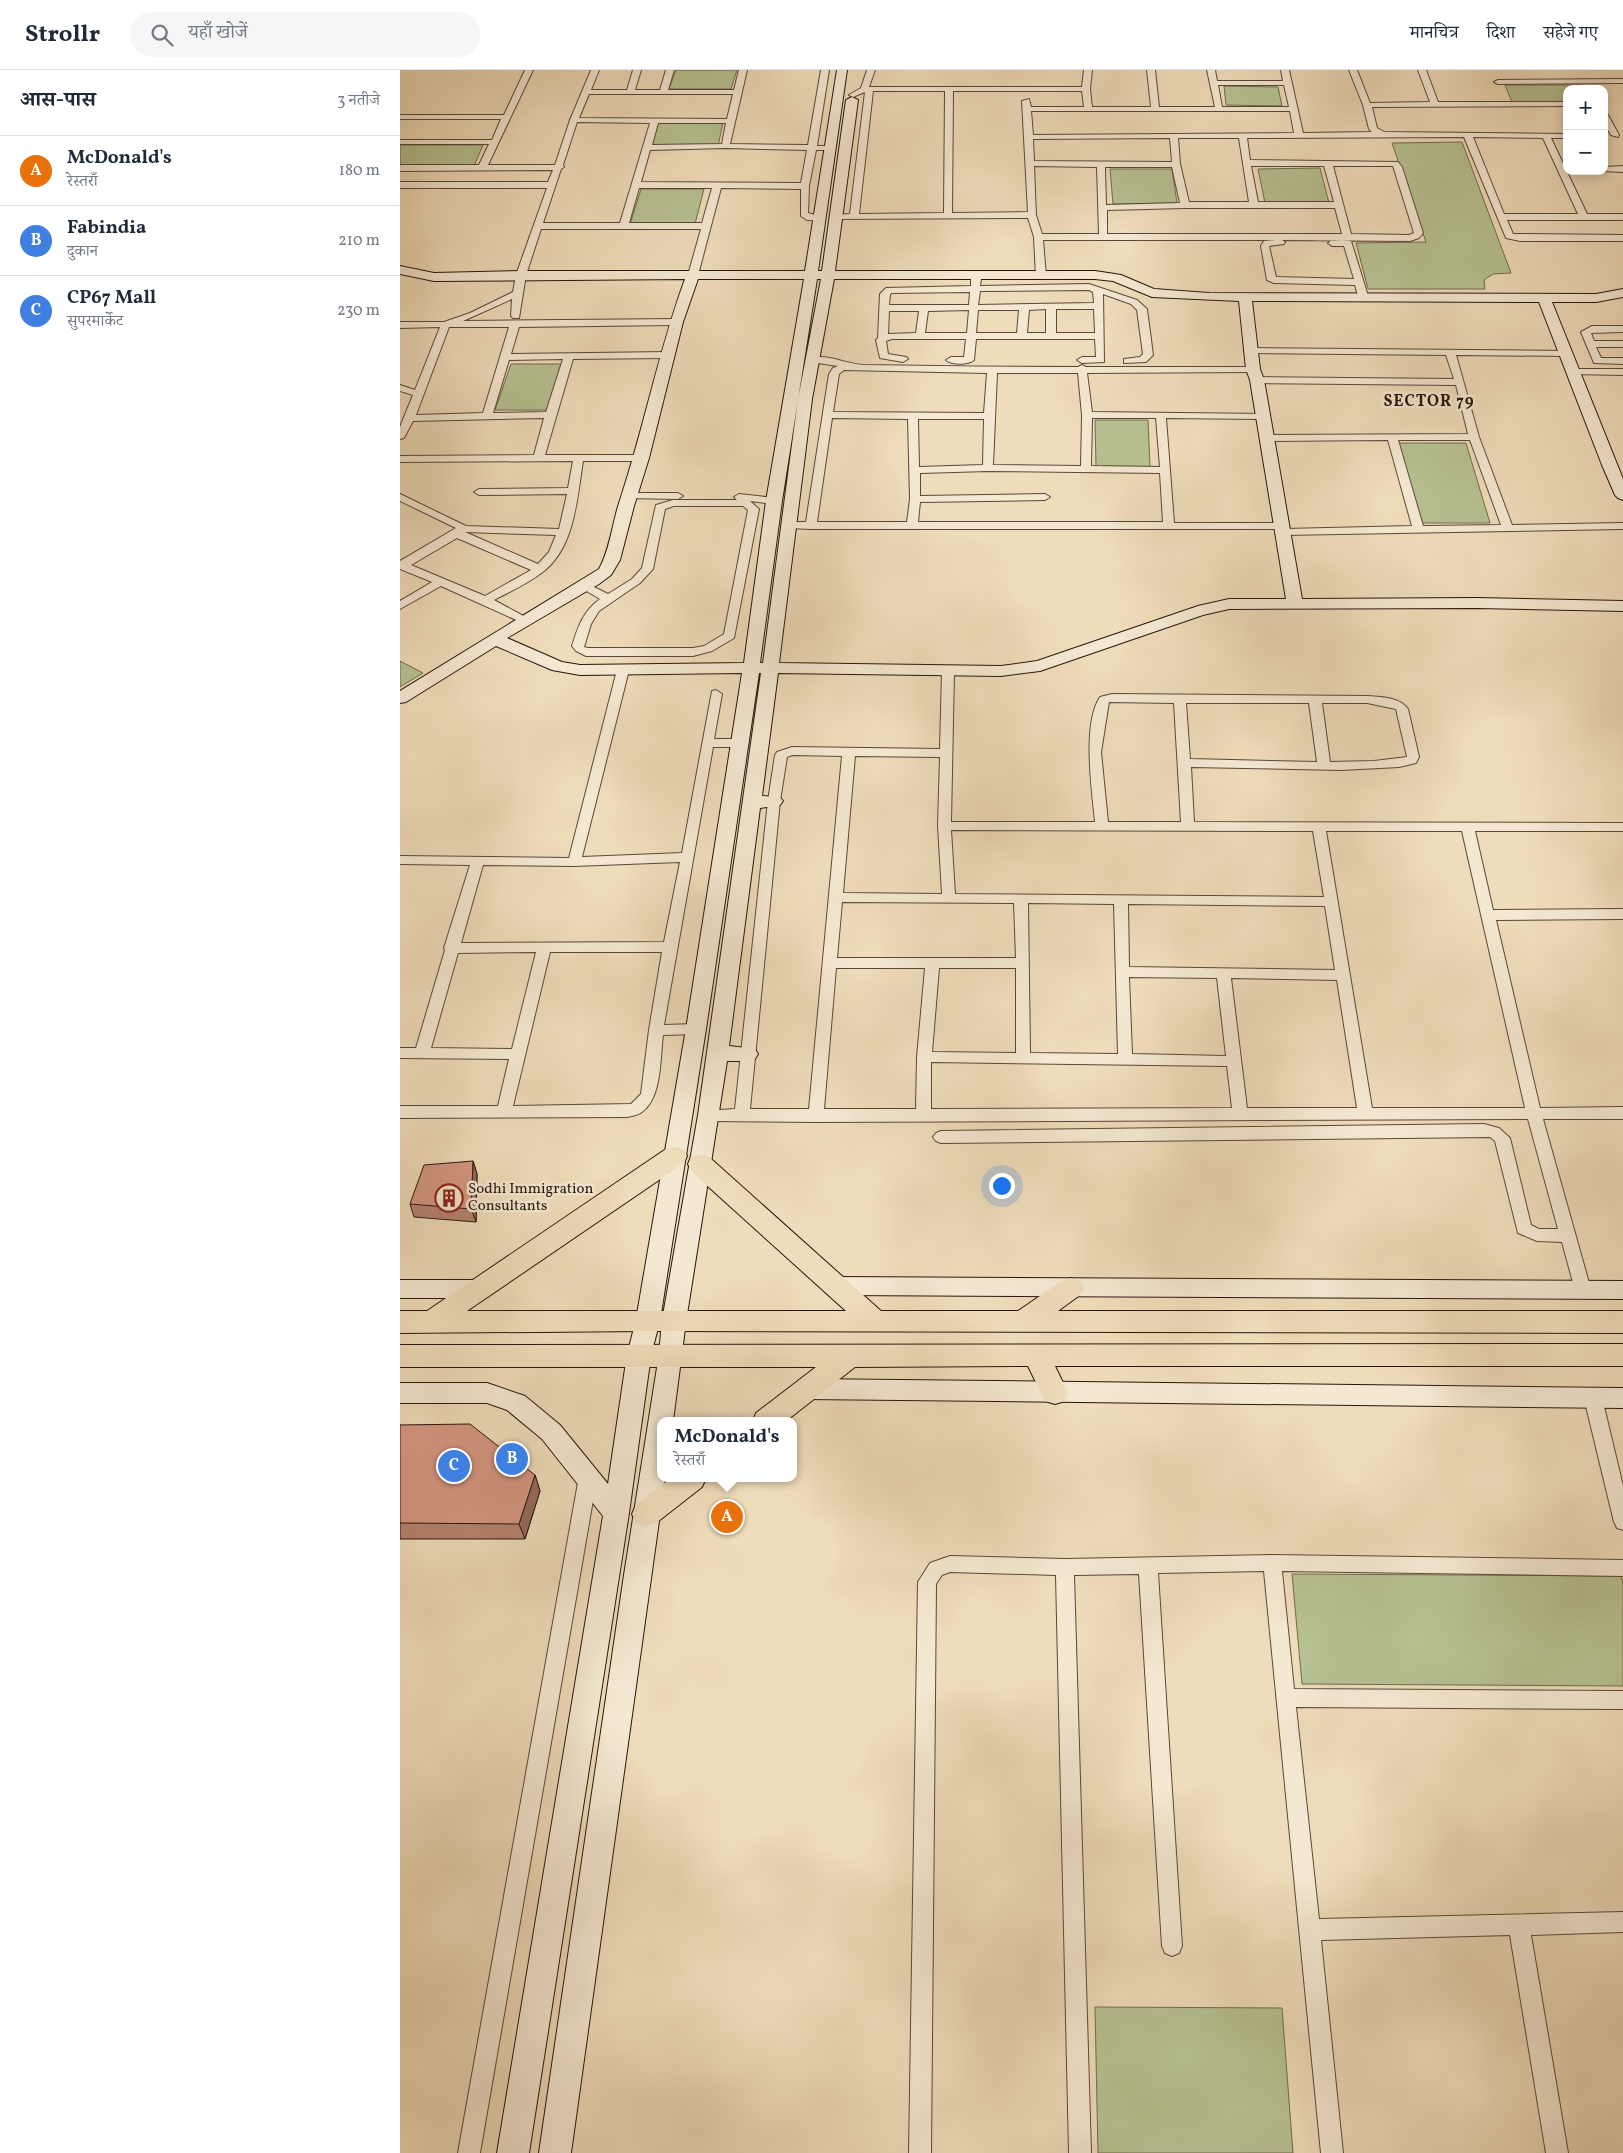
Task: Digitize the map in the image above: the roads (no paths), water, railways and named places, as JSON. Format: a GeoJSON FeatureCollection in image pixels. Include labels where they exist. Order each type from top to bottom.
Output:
{"type":"FeatureCollection","features":[{"type":"Feature","properties":{"kind":"main road"},"geometry":{"type":"LineString","coordinates":[[431,1322],[674,1156]]}},
{"type":"Feature","properties":{"kind":"main road"},"geometry":{"type":"LineString","coordinates":[[700,1164],[876,1321]]}},
{"type":"Feature","properties":{"kind":"main road"},"geometry":{"type":"LineString","coordinates":[[1023,1321],[1071,1288]]}},
{"type":"Feature","properties":{"kind":"main road"},"geometry":{"type":"LineString","coordinates":[[400,1322],[648,1320],[1623,1322]]}},
{"type":"Feature","properties":{"kind":"main road"},"geometry":{"type":"LineString","coordinates":[[400,1356],[1623,1354]]}},
{"type":"Feature","properties":{"kind":"main road"},"geometry":{"type":"LineString","coordinates":[[771,1417],[850,1355]]}},
{"type":"Feature","properties":{"kind":"main road"},"geometry":{"type":"LineString","coordinates":[[1036,1356],[1055,1393]]}},
{"type":"Feature","properties":{"kind":"main road"},"geometry":{"type":"LineString","coordinates":[[646,1514],[687,1482]]}},
{"type":"Feature","properties":{"kind":"street"},"geometry":{"type":"LineString","coordinates":[[482,168],[529,70]]}},
{"type":"Feature","properties":{"kind":"street"},"geometry":{"type":"LineString","coordinates":[[487,416],[516,320],[517,293],[521,275],[560,167],[574,120],[595,70]]}},
{"type":"Feature","properties":{"kind":"street"},"geometry":{"type":"LineString","coordinates":[[630,92],[637,70]]}},
{"type":"Feature","properties":{"kind":"street"},"geometry":{"type":"LineString","coordinates":[[662,92],[670,70]]}},
{"type":"Feature","properties":{"kind":"street"},"geometry":{"type":"LineString","coordinates":[[726,146],[730,121],[743,70]]}},
{"type":"Feature","properties":{"kind":"street"},"geometry":{"type":"LineString","coordinates":[[820,219],[808,217],[804,214],[805,186],[825,70]]}},
{"type":"Feature","properties":{"kind":"street"},"geometry":{"type":"LineString","coordinates":[[513,2153],[616,1513],[639,1355],[648,1320],[741,743],[760,669],[790,525],[805,399],[814,360],[820,274],[820,219],[842,70]]}},
{"type":"Feature","properties":{"kind":"street"},"geometry":{"type":"LineString","coordinates":[[854,216],[866,89],[871,70]]}},
{"type":"Feature","properties":{"kind":"street"},"geometry":{"type":"LineString","coordinates":[[1088,70],[1086,89],[1088,109]]}},
{"type":"Feature","properties":{"kind":"street"},"geometry":{"type":"LineString","coordinates":[[1151,70],[1155,109]]}},
{"type":"Feature","properties":{"kind":"street"},"geometry":{"type":"LineString","coordinates":[[1211,70],[1219,109]]}},
{"type":"Feature","properties":{"kind":"street"},"geometry":{"type":"LineString","coordinates":[[1285,70],[1299,135]]}},
{"type":"Feature","properties":{"kind":"street"},"geometry":{"type":"LineString","coordinates":[[1353,70],[1367,105],[1373,128],[1382,134]]}},
{"type":"Feature","properties":{"kind":"street"},"geometry":{"type":"LineString","coordinates":[[1422,70],[1436,105]]}},
{"type":"Feature","properties":{"kind":"street"},"geometry":{"type":"LineString","coordinates":[[662,1417],[674,1321],[709,1115],[751,803],[774,501],[820,274],[836,216],[855,78]]}},
{"type":"Feature","properties":{"kind":"street"},"geometry":{"type":"LineString","coordinates":[[1591,85],[1623,81]]}},
{"type":"Feature","properties":{"kind":"street"},"geometry":{"type":"LineString","coordinates":[[1213,83],[1288,83]]}},
{"type":"Feature","properties":{"kind":"street"},"geometry":{"type":"LineString","coordinates":[[1367,105],[1436,105],[1501,90],[1563,87]]}},
{"type":"Feature","properties":{"kind":"street"},"geometry":{"type":"LineString","coordinates":[[853,95],[866,89],[1086,89]]}},
{"type":"Feature","properties":{"kind":"street"},"geometry":{"type":"LineString","coordinates":[[948,216],[950,90]]}},
{"type":"Feature","properties":{"kind":"street"},"geometry":{"type":"LineString","coordinates":[[1026,90],[1032,214],[1038,237],[1041,276]]}},
{"type":"Feature","properties":{"kind":"street"},"geometry":{"type":"LineString","coordinates":[[1501,90],[1563,103]]}},
{"type":"Feature","properties":{"kind":"street"},"geometry":{"type":"LineString","coordinates":[[586,92],[737,92]]}},
{"type":"Feature","properties":{"kind":"street"},"geometry":{"type":"LineString","coordinates":[[1027,110],[1294,109]]}},
{"type":"Feature","properties":{"kind":"street"},"geometry":{"type":"LineString","coordinates":[[400,118],[506,117]]}},
{"type":"Feature","properties":{"kind":"street"},"geometry":{"type":"LineString","coordinates":[[574,120],[730,121]]}},
{"type":"Feature","properties":{"kind":"street"},"geometry":{"type":"LineString","coordinates":[[624,226],[655,120]]}},
{"type":"Feature","properties":{"kind":"street"},"geometry":{"type":"LineString","coordinates":[[1608,120],[1619,135]]}},
{"type":"Feature","properties":{"kind":"street"},"geometry":{"type":"LineString","coordinates":[[1029,137],[1382,134],[1563,136]]}},
{"type":"Feature","properties":{"kind":"street"},"geometry":{"type":"LineString","coordinates":[[1243,136],[1246,163],[1254,201],[1253,205]]}},
{"type":"Feature","properties":{"kind":"street"},"geometry":{"type":"LineString","coordinates":[[1468,136],[1507,234],[1514,238],[1623,238]]}},
{"type":"Feature","properties":{"kind":"street"},"geometry":{"type":"LineString","coordinates":[[1546,136],[1563,167]]}},
{"type":"Feature","properties":{"kind":"street"},"geometry":{"type":"LineString","coordinates":[[1174,137],[1176,164],[1185,205]]}},
{"type":"Feature","properties":{"kind":"street"},"geometry":{"type":"LineString","coordinates":[[400,142],[494,142]]}},
{"type":"Feature","properties":{"kind":"street"},"geometry":{"type":"LineString","coordinates":[[647,148],[726,146],[830,148]]}},
{"type":"Feature","properties":{"kind":"street"},"geometry":{"type":"LineString","coordinates":[[1030,163],[1102,165],[1176,164]]}},
{"type":"Feature","properties":{"kind":"street"},"geometry":{"type":"LineString","coordinates":[[1038,237],[1410,238],[1418,233],[1398,167],[1395,164],[1246,163]]}},
{"type":"Feature","properties":{"kind":"street"},"geometry":{"type":"LineString","coordinates":[[1328,163],[1347,237]]}},
{"type":"Feature","properties":{"kind":"street"},"geometry":{"type":"LineString","coordinates":[[1102,165],[1103,237]]}},
{"type":"Feature","properties":{"kind":"street"},"geometry":{"type":"LineString","coordinates":[[400,168],[560,167]]}},
{"type":"Feature","properties":{"kind":"street"},"geometry":{"type":"LineString","coordinates":[[1608,170],[1623,169]]}},
{"type":"Feature","properties":{"kind":"street"},"geometry":{"type":"LineString","coordinates":[[1567,175],[1584,217]]}},
{"type":"Feature","properties":{"kind":"street"},"geometry":{"type":"LineString","coordinates":[[400,185],[553,185]]}},
{"type":"Feature","properties":{"kind":"street"},"geometry":{"type":"LineString","coordinates":[[635,185],[805,186]]}},
{"type":"Feature","properties":{"kind":"street"},"geometry":{"type":"LineString","coordinates":[[400,698],[584,586],[604,572],[612,560],[629,496],[642,458],[676,322],[693,276],[717,186]]}},
{"type":"Feature","properties":{"kind":"street"},"geometry":{"type":"LineString","coordinates":[[1102,208],[1185,205],[1338,205]]}},
{"type":"Feature","properties":{"kind":"street"},"geometry":{"type":"LineString","coordinates":[[836,216],[1032,214]]}},
{"type":"Feature","properties":{"kind":"street"},"geometry":{"type":"LineString","coordinates":[[1501,217],[1623,217]]}},
{"type":"Feature","properties":{"kind":"street"},"geometry":{"type":"LineString","coordinates":[[539,226],[705,226]]}},
{"type":"Feature","properties":{"kind":"street"},"geometry":{"type":"LineString","coordinates":[[1358,282],[1274,280],[1270,278],[1265,246],[1267,243],[1275,242],[1348,243],[1362,296]]}},
{"type":"Feature","properties":{"kind":"street"},"geometry":{"type":"LineString","coordinates":[[400,270],[422,276],[820,274],[976,281],[1084,287],[1096,289],[1134,302],[1142,308],[1148,355],[1143,360],[1048,359]]}},
{"type":"Feature","properties":{"kind":"street"},"geometry":{"type":"LineString","coordinates":[[1460,382],[1082,368],[992,369],[887,358],[882,354],[881,340],[883,338],[884,294],[889,290],[1041,276],[1106,276],[1116,278],[1152,293],[1174,296],[1544,296],[1596,298],[1623,293]]}},
{"type":"Feature","properties":{"kind":"street"},"geometry":{"type":"LineString","coordinates":[[968,365],[975,308],[976,281]]}},
{"type":"Feature","properties":{"kind":"street"},"geometry":{"type":"LineString","coordinates":[[1096,289],[1098,292],[1097,306],[1101,360]]}},
{"type":"Feature","properties":{"kind":"street"},"geometry":{"type":"LineString","coordinates":[[400,436],[410,418],[446,324],[473,315],[517,293]]}},
{"type":"Feature","properties":{"kind":"street"},"geometry":{"type":"LineString","coordinates":[[1245,296],[1251,352],[1284,529],[1295,603]]}},
{"type":"Feature","properties":{"kind":"street"},"geometry":{"type":"LineString","coordinates":[[1544,296],[1573,372],[1617,472],[1623,495]]}},
{"type":"Feature","properties":{"kind":"street"},"geometry":{"type":"LineString","coordinates":[[884,308],[1097,306]]}},
{"type":"Feature","properties":{"kind":"street"},"geometry":{"type":"LineString","coordinates":[[1051,307],[1051,336]]}},
{"type":"Feature","properties":{"kind":"street"},"geometry":{"type":"LineString","coordinates":[[920,336],[924,308]]}},
{"type":"Feature","properties":{"kind":"street"},"geometry":{"type":"LineString","coordinates":[[1022,336],[1024,308]]}},
{"type":"Feature","properties":{"kind":"street"},"geometry":{"type":"LineString","coordinates":[[400,325],[516,320],[676,322]]}},
{"type":"Feature","properties":{"kind":"street"},"geometry":{"type":"LineString","coordinates":[[1623,329],[1588,330],[1587,336],[1597,361],[1623,361]]}},
{"type":"Feature","properties":{"kind":"street"},"geometry":{"type":"LineString","coordinates":[[883,338],[891,336],[1099,336]]}},
{"type":"Feature","properties":{"kind":"street"},"geometry":{"type":"LineString","coordinates":[[1590,344],[1623,344]]}},
{"type":"Feature","properties":{"kind":"street"},"geometry":{"type":"LineString","coordinates":[[1251,352],[1566,352]]}},
{"type":"Feature","properties":{"kind":"street"},"geometry":{"type":"LineString","coordinates":[[1450,352],[1474,437],[1508,528]]}},
{"type":"Feature","properties":{"kind":"street"},"geometry":{"type":"LineString","coordinates":[[505,357],[668,355]]}},
{"type":"Feature","properties":{"kind":"street"},"geometry":{"type":"LineString","coordinates":[[539,458],[550,415],[569,356]]}},
{"type":"Feature","properties":{"kind":"street"},"geometry":{"type":"LineString","coordinates":[[814,360],[851,366]]}},
{"type":"Feature","properties":{"kind":"street"},"geometry":{"type":"LineString","coordinates":[[811,526],[827,415],[836,370],[851,366],[968,365],[1022,360]]}},
{"type":"Feature","properties":{"kind":"street"},"geometry":{"type":"LineString","coordinates":[[1082,368],[1087,415],[1086,470]]}},
{"type":"Feature","properties":{"kind":"street"},"geometry":{"type":"LineString","coordinates":[[988,468],[992,369]]}},
{"type":"Feature","properties":{"kind":"street"},"geometry":{"type":"LineString","coordinates":[[1573,372],[1623,372]]}},
{"type":"Feature","properties":{"kind":"street"},"geometry":{"type":"LineString","coordinates":[[400,388],[418,394]]}},
{"type":"Feature","properties":{"kind":"street"},"geometry":{"type":"LineString","coordinates":[[410,418],[550,415]]}},
{"type":"Feature","properties":{"kind":"street"},"geometry":{"type":"LineString","coordinates":[[827,415],[989,416]]}},
{"type":"Feature","properties":{"kind":"street"},"geometry":{"type":"LineString","coordinates":[[912,526],[915,499],[913,415]]}},
{"type":"Feature","properties":{"kind":"street"},"geometry":{"type":"LineString","coordinates":[[1087,415],[1262,416]]}},
{"type":"Feature","properties":{"kind":"street"},"geometry":{"type":"LineString","coordinates":[[1161,415],[1168,525]]}},
{"type":"Feature","properties":{"kind":"street"},"geometry":{"type":"LineString","coordinates":[[1392,436],[1418,529]]}},
{"type":"Feature","properties":{"kind":"street"},"geometry":{"type":"LineString","coordinates":[[1266,438],[1474,437]]}},
{"type":"Feature","properties":{"kind":"street"},"geometry":{"type":"LineString","coordinates":[[485,600],[538,569],[547,562],[554,552],[562,532],[579,457]]}},
{"type":"Feature","properties":{"kind":"street"},"geometry":{"type":"LineString","coordinates":[[400,459],[642,458]]}},
{"type":"Feature","properties":{"kind":"street"},"geometry":{"type":"LineString","coordinates":[[913,470],[988,468],[1166,470]]}},
{"type":"Feature","properties":{"kind":"street"},"geometry":{"type":"LineString","coordinates":[[479,492],[572,491]]}},
{"type":"Feature","properties":{"kind":"street"},"geometry":{"type":"LineString","coordinates":[[629,496],[737,497],[774,501]]}},
{"type":"Feature","properties":{"kind":"street"},"geometry":{"type":"LineString","coordinates":[[400,497],[461,526],[459,531]]}},
{"type":"Feature","properties":{"kind":"street"},"geometry":{"type":"LineString","coordinates":[[915,499],[1045,497]]}},
{"type":"Feature","properties":{"kind":"street"},"geometry":{"type":"LineString","coordinates":[[673,502],[745,503],[754,508],[730,636],[720,644],[694,652],[586,652],[578,646],[583,625],[595,607],[608,599],[636,582],[647,570],[660,506],[673,502]]}},
{"type":"Feature","properties":{"kind":"street"},"geometry":{"type":"LineString","coordinates":[[790,525],[1168,525],[1284,529],[1623,526]]}},
{"type":"Feature","properties":{"kind":"street"},"geometry":{"type":"LineString","coordinates":[[401,566],[459,531],[562,532]]}},
{"type":"Feature","properties":{"kind":"street"},"geometry":{"type":"LineString","coordinates":[[459,531],[538,569]]}},
{"type":"Feature","properties":{"kind":"street"},"geometry":{"type":"LineString","coordinates":[[401,566],[485,600],[525,621]]}},
{"type":"Feature","properties":{"kind":"street"},"geometry":{"type":"LineString","coordinates":[[400,606],[441,581]]}},
{"type":"Feature","properties":{"kind":"street"},"geometry":{"type":"LineString","coordinates":[[584,586],[608,599]]}},
{"type":"Feature","properties":{"kind":"street"},"geometry":{"type":"LineString","coordinates":[[497,640],[558,666],[580,670],[1001,671],[1040,666],[1213,606],[1295,603],[1477,603],[1623,606]]}},
{"type":"Feature","properties":{"kind":"street"},"geometry":{"type":"LineString","coordinates":[[574,862],[623,670]]}},
{"type":"Feature","properties":{"kind":"street"},"geometry":{"type":"LineString","coordinates":[[948,671],[944,826],[949,898]]}},
{"type":"Feature","properties":{"kind":"street"},"geometry":{"type":"LineString","coordinates":[[400,1112],[627,1111],[636,1109],[648,1096],[656,1030],[670,947],[688,857],[716,694]]}},
{"type":"Feature","properties":{"kind":"street"},"geometry":{"type":"LineString","coordinates":[[1102,826],[1098,804],[1095,752],[1100,706],[1104,700],[1112,698],[1390,702],[1400,706],[1412,757],[1412,760],[1403,764],[1184,763]]}},
{"type":"Feature","properties":{"kind":"street"},"geometry":{"type":"LineString","coordinates":[[1180,700],[1188,826]]}},
{"type":"Feature","properties":{"kind":"street"},"geometry":{"type":"LineString","coordinates":[[1315,700],[1324,765]]}},
{"type":"Feature","properties":{"kind":"street"},"geometry":{"type":"LineString","coordinates":[[707,743],[741,743]]}},
{"type":"Feature","properties":{"kind":"street"},"geometry":{"type":"LineString","coordinates":[[742,1115],[774,802],[781,755],[792,751],[946,753]]}},
{"type":"Feature","properties":{"kind":"street"},"geometry":{"type":"LineString","coordinates":[[816,1116],[849,752]]}},
{"type":"Feature","properties":{"kind":"street"},"geometry":{"type":"LineString","coordinates":[[751,803],[774,802]]}},
{"type":"Feature","properties":{"kind":"street"},"geometry":{"type":"LineString","coordinates":[[944,826],[1623,826]]}},
{"type":"Feature","properties":{"kind":"street"},"geometry":{"type":"LineString","coordinates":[[1319,826],[1364,1114]]}},
{"type":"Feature","properties":{"kind":"street"},"geometry":{"type":"LineString","coordinates":[[1467,826],[1534,1114],[1582,1290]]}},
{"type":"Feature","properties":{"kind":"street"},"geometry":{"type":"LineString","coordinates":[[400,860],[574,862],[688,857]]}},
{"type":"Feature","properties":{"kind":"street"},"geometry":{"type":"LineString","coordinates":[[422,1053],[451,948],[478,861]]}},
{"type":"Feature","properties":{"kind":"street"},"geometry":{"type":"LineString","coordinates":[[836,897],[1331,902]]}},
{"type":"Feature","properties":{"kind":"street"},"geometry":{"type":"LineString","coordinates":[[1022,899],[1022,1058]]}},
{"type":"Feature","properties":{"kind":"street"},"geometry":{"type":"LineString","coordinates":[[1121,900],[1125,1060]]}},
{"type":"Feature","properties":{"kind":"street"},"geometry":{"type":"LineString","coordinates":[[1488,915],[1623,914]]}},
{"type":"Feature","properties":{"kind":"street"},"geometry":{"type":"LineString","coordinates":[[451,948],[670,947]]}},
{"type":"Feature","properties":{"kind":"street"},"geometry":{"type":"LineString","coordinates":[[504,1111],[544,948]]}},
{"type":"Feature","properties":{"kind":"street"},"geometry":{"type":"LineString","coordinates":[[830,963],[1023,963]]}},
{"type":"Feature","properties":{"kind":"street"},"geometry":{"type":"LineString","coordinates":[[923,1115],[924,1057],[932,963]]}},
{"type":"Feature","properties":{"kind":"street"},"geometry":{"type":"LineString","coordinates":[[1122,972],[1342,975]]}},
{"type":"Feature","properties":{"kind":"street"},"geometry":{"type":"LineString","coordinates":[[1223,973],[1240,1114]]}},
{"type":"Feature","properties":{"kind":"street"},"geometry":{"type":"LineString","coordinates":[[656,1030],[696,1029]]}},
{"type":"Feature","properties":{"kind":"street"},"geometry":{"type":"LineString","coordinates":[[400,1053],[518,1054]]}},
{"type":"Feature","properties":{"kind":"street"},"geometry":{"type":"LineString","coordinates":[[717,1054],[748,1054]]}},
{"type":"Feature","properties":{"kind":"street"},"geometry":{"type":"LineString","coordinates":[[924,1057],[1233,1061]]}},
{"type":"Feature","properties":{"kind":"street"},"geometry":{"type":"LineString","coordinates":[[709,1115],[1623,1113]]}},
{"type":"Feature","properties":{"kind":"street"},"geometry":{"type":"LineString","coordinates":[[996,1115],[998,1136]]}},
{"type":"Feature","properties":{"kind":"street"},"geometry":{"type":"LineString","coordinates":[[941,1137],[1489,1130],[1502,1138],[1506,1148],[1524,1229],[1537,1235],[1567,1236]]}},
{"type":"Feature","properties":{"kind":"street"},"geometry":{"type":"LineString","coordinates":[[837,1286],[1623,1290]]}},
{"type":"Feature","properties":{"kind":"street"},"geometry":{"type":"LineString","coordinates":[[400,1289],[480,1289]]}},
{"type":"Feature","properties":{"kind":"street"},"geometry":{"type":"LineString","coordinates":[[806,1389],[1623,1398]]}},
{"type":"Feature","properties":{"kind":"street"},"geometry":{"type":"LineString","coordinates":[[400,1393],[487,1393],[516,1403],[551,1432],[616,1513]]}},
{"type":"Feature","properties":{"kind":"street"},"geometry":{"type":"LineString","coordinates":[[1593,1398],[1623,1522]]}},
{"type":"Feature","properties":{"kind":"street"},"geometry":{"type":"LineString","coordinates":[[555,2153],[657,1446]]}},
{"type":"Feature","properties":{"kind":"street"},"geometry":{"type":"LineString","coordinates":[[469,2153],[588,1477]]}},
{"type":"Feature","properties":{"kind":"street"},"geometry":{"type":"LineString","coordinates":[[1272,1563],[1332,2153]]}},
{"type":"Feature","properties":{"kind":"street"},"geometry":{"type":"LineString","coordinates":[[920,2153],[927,1582],[936,1568],[950,1564],[1065,1567],[1272,1563],[1623,1568]]}},
{"type":"Feature","properties":{"kind":"street"},"geometry":{"type":"LineString","coordinates":[[1148,1566],[1172,1946]]}},
{"type":"Feature","properties":{"kind":"street"},"geometry":{"type":"LineString","coordinates":[[1065,1567],[1080,2153]]}},
{"type":"Feature","properties":{"kind":"street"},"geometry":{"type":"LineString","coordinates":[[1286,1698],[1623,1700]]}},
{"type":"Feature","properties":{"kind":"street"},"geometry":{"type":"LineString","coordinates":[[1309,1930],[1623,1922]]}},
{"type":"Feature","properties":{"kind":"street"},"geometry":{"type":"LineString","coordinates":[[1518,1924],[1556,2153]]}},
{"type":"Feature","properties":{"kind":"place","name":"Sodhi Immigration Consultants"},"geometry":{"type":"Point","coordinates":[449,1198]}},
{"type":"Feature","properties":{"kind":"place","name":"Fabindia"},"geometry":{"type":"Point","coordinates":[512,1459]}},
{"type":"Feature","properties":{"kind":"place","name":"CP67 Mall"},"geometry":{"type":"Point","coordinates":[454,1466]}},
{"type":"Feature","properties":{"kind":"place","name":"McDonald's"},"geometry":{"type":"Point","coordinates":[727,1517]}},
{"type":"Feature","properties":{"kind":"district","name":"SECTOR 79"},"geometry":{"type":"Point","coordinates":[1429,402]}}]}
